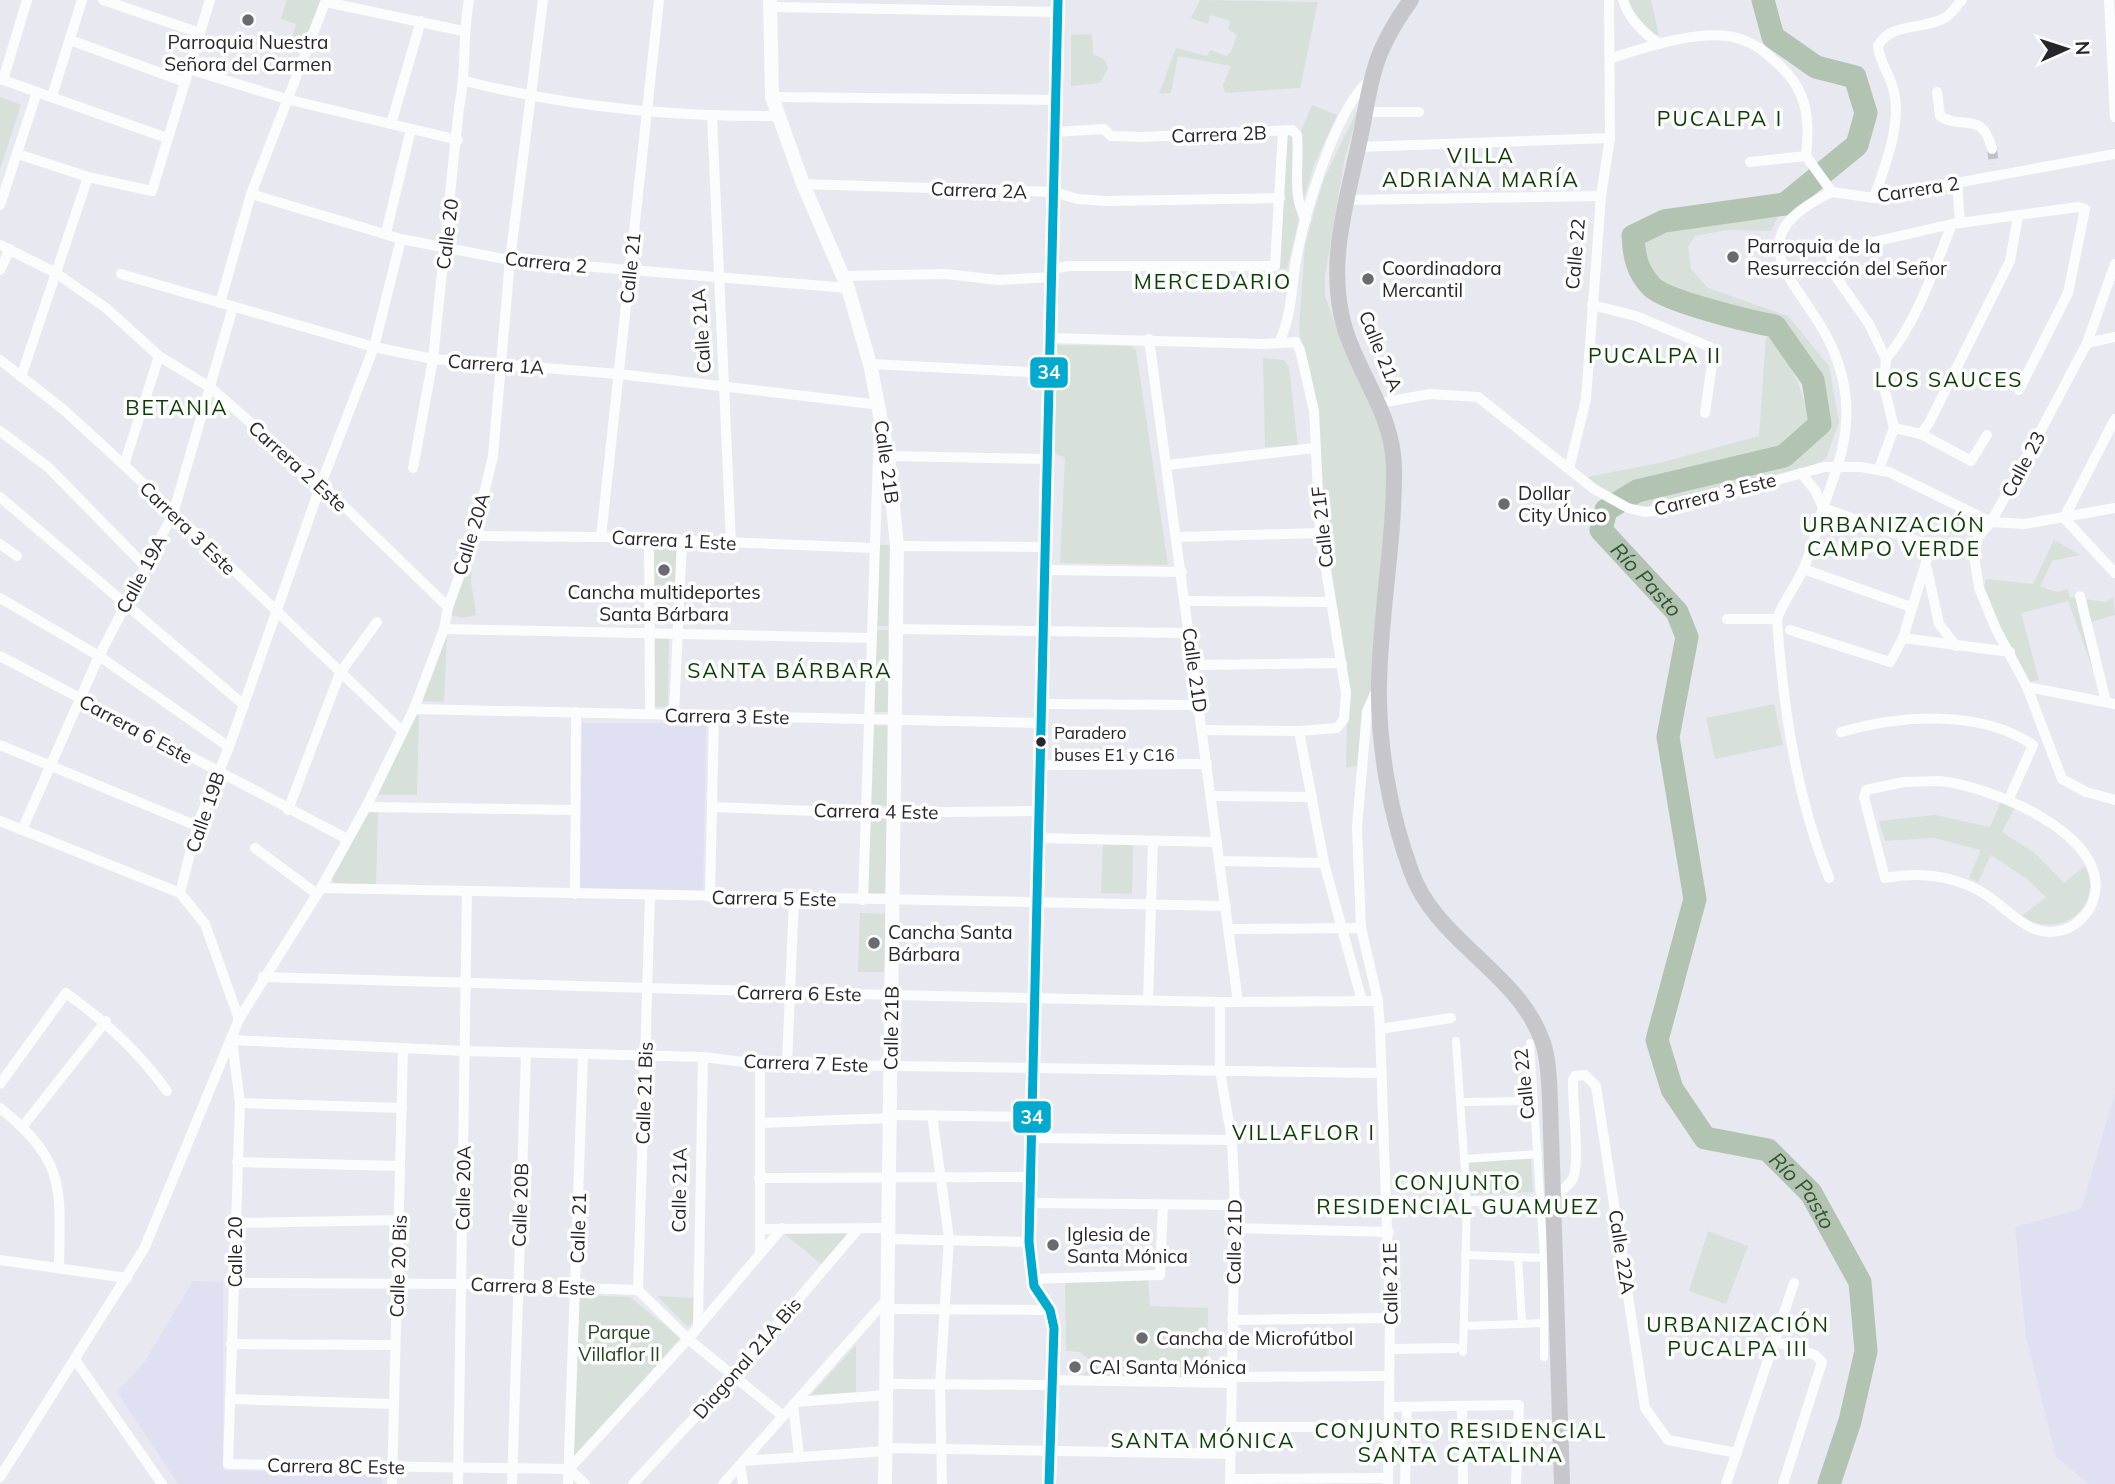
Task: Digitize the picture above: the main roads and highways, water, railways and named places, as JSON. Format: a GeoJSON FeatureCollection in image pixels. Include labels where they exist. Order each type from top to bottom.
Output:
{"type":"FeatureCollection","features":[{"type":"Feature","properties":{"kind":"main road","name":"Calle 21A"},"geometry":{"type":"LineString","coordinates":[[1379,686],[1394,465],[1380,403],[1345,330],[1339,298],[1338,249],[1371,78],[1390,34],[1410,0]]}},
{"type":"Feature","properties":{"kind":"main road","name":"Calle 22"},"geometry":{"type":"LineString","coordinates":[[1379,686],[1383,752],[1394,810],[1411,872],[1420,892],[1436,915],[1519,1001],[1544,1044],[1550,1101],[1546,1201],[1562,1484]]}},
{"type":"Feature","properties":{"kind":"waterway","name":"Río Pasto"},"geometry":{"type":"LineString","coordinates":[[1763,0],[1773,37],[1816,67],[1855,77],[1866,113],[1857,145],[1785,204],[1664,221],[1633,236],[1634,250],[1642,275],[1659,292],[1709,310],[1775,326],[1813,380],[1820,424],[1784,456],[1637,491],[1606,510],[1601,530],[1677,612],[1687,637],[1668,737],[1695,899],[1657,1040],[1672,1089],[1705,1138],[1768,1150],[1811,1193],[1860,1282],[1866,1351],[1850,1421],[1829,1484]]}},
{"type":"Feature","properties":{"kind":"tunnel"},"geometry":{"type":"LineString","coordinates":[[1992,149],[1994,164]]}},
{"type":"Feature","properties":{"kind":"place","name":"Parroquia Nuestra Señora del Carmen"},"geometry":{"type":"Point","coordinates":[248,20]}},
{"type":"Feature","properties":{"kind":"place","name":"Parroquia de la Resurrección del Señor"},"geometry":{"type":"Point","coordinates":[1733,257]}},
{"type":"Feature","properties":{"kind":"place","name":"Coordinadora Mercantil"},"geometry":{"type":"Point","coordinates":[1368,279]}},
{"type":"Feature","properties":{"kind":"place","name":"Dollar City Único"},"geometry":{"type":"Point","coordinates":[1504,504]}},
{"type":"Feature","properties":{"kind":"place","name":"Cancha multideportes Santa Bárbara"},"geometry":{"type":"Point","coordinates":[664,570]}},
{"type":"Feature","properties":{"kind":"place","name":"Paradero buses E1 y C16"},"geometry":{"type":"Point","coordinates":[1041,742]}},
{"type":"Feature","properties":{"kind":"place","name":"Cancha Santa Bárbara"},"geometry":{"type":"Point","coordinates":[874,943]}},
{"type":"Feature","properties":{"kind":"place","name":"Iglesia de Santa Mónica"},"geometry":{"type":"Point","coordinates":[1053,1245]}},
{"type":"Feature","properties":{"kind":"place","name":"Cancha de Microfútbol"},"geometry":{"type":"Point","coordinates":[1142,1338]}},
{"type":"Feature","properties":{"kind":"place","name":"CAI Santa Mónica"},"geometry":{"type":"Point","coordinates":[1075,1367]}},
{"type":"Feature","properties":{"kind":"district","name":"PUCALPA I"},"geometry":{"type":"Point","coordinates":[1720,118]}},
{"type":"Feature","properties":{"kind":"district","name":"VILLA ADRIANA MARÍA"},"geometry":{"type":"Point","coordinates":[1481,167]}},
{"type":"Feature","properties":{"kind":"district","name":"MERCEDARIO"},"geometry":{"type":"Point","coordinates":[1213,281]}},
{"type":"Feature","properties":{"kind":"district","name":"PUCALPA II"},"geometry":{"type":"Point","coordinates":[1655,355]}},
{"type":"Feature","properties":{"kind":"district","name":"LOS SAUCES"},"geometry":{"type":"Point","coordinates":[1949,379]}},
{"type":"Feature","properties":{"kind":"district","name":"BETANIA"},"geometry":{"type":"Point","coordinates":[177,407]}},
{"type":"Feature","properties":{"kind":"district","name":"URBANIZACIÓN CAMPO VERDE"},"geometry":{"type":"Point","coordinates":[1894,536]}},
{"type":"Feature","properties":{"kind":"district","name":"SANTA BÁRBARA"},"geometry":{"type":"Point","coordinates":[790,670]}},
{"type":"Feature","properties":{"kind":"district","name":"VILLAFLOR I"},"geometry":{"type":"Point","coordinates":[1304,1132]}},
{"type":"Feature","properties":{"kind":"district","name":"CONJUNTO RESIDENCIAL GUAMUEZ"},"geometry":{"type":"Point","coordinates":[1458,1194]}},
{"type":"Feature","properties":{"kind":"district","name":"URBANIZACIÓN PUCALPA III"},"geometry":{"type":"Point","coordinates":[1738,1336]}},
{"type":"Feature","properties":{"kind":"district","name":"SANTA MÓNICA"},"geometry":{"type":"Point","coordinates":[1203,1440]}},
{"type":"Feature","properties":{"kind":"district","name":"CONJUNTO RESIDENCIAL SANTA CATALINA"},"geometry":{"type":"Point","coordinates":[1461,1442]}},
{"type":"Feature","properties":{"kind":"park label","name":"Parque Villaflor II"},"geometry":{"type":"Point","coordinates":[619,1343]}}]}
